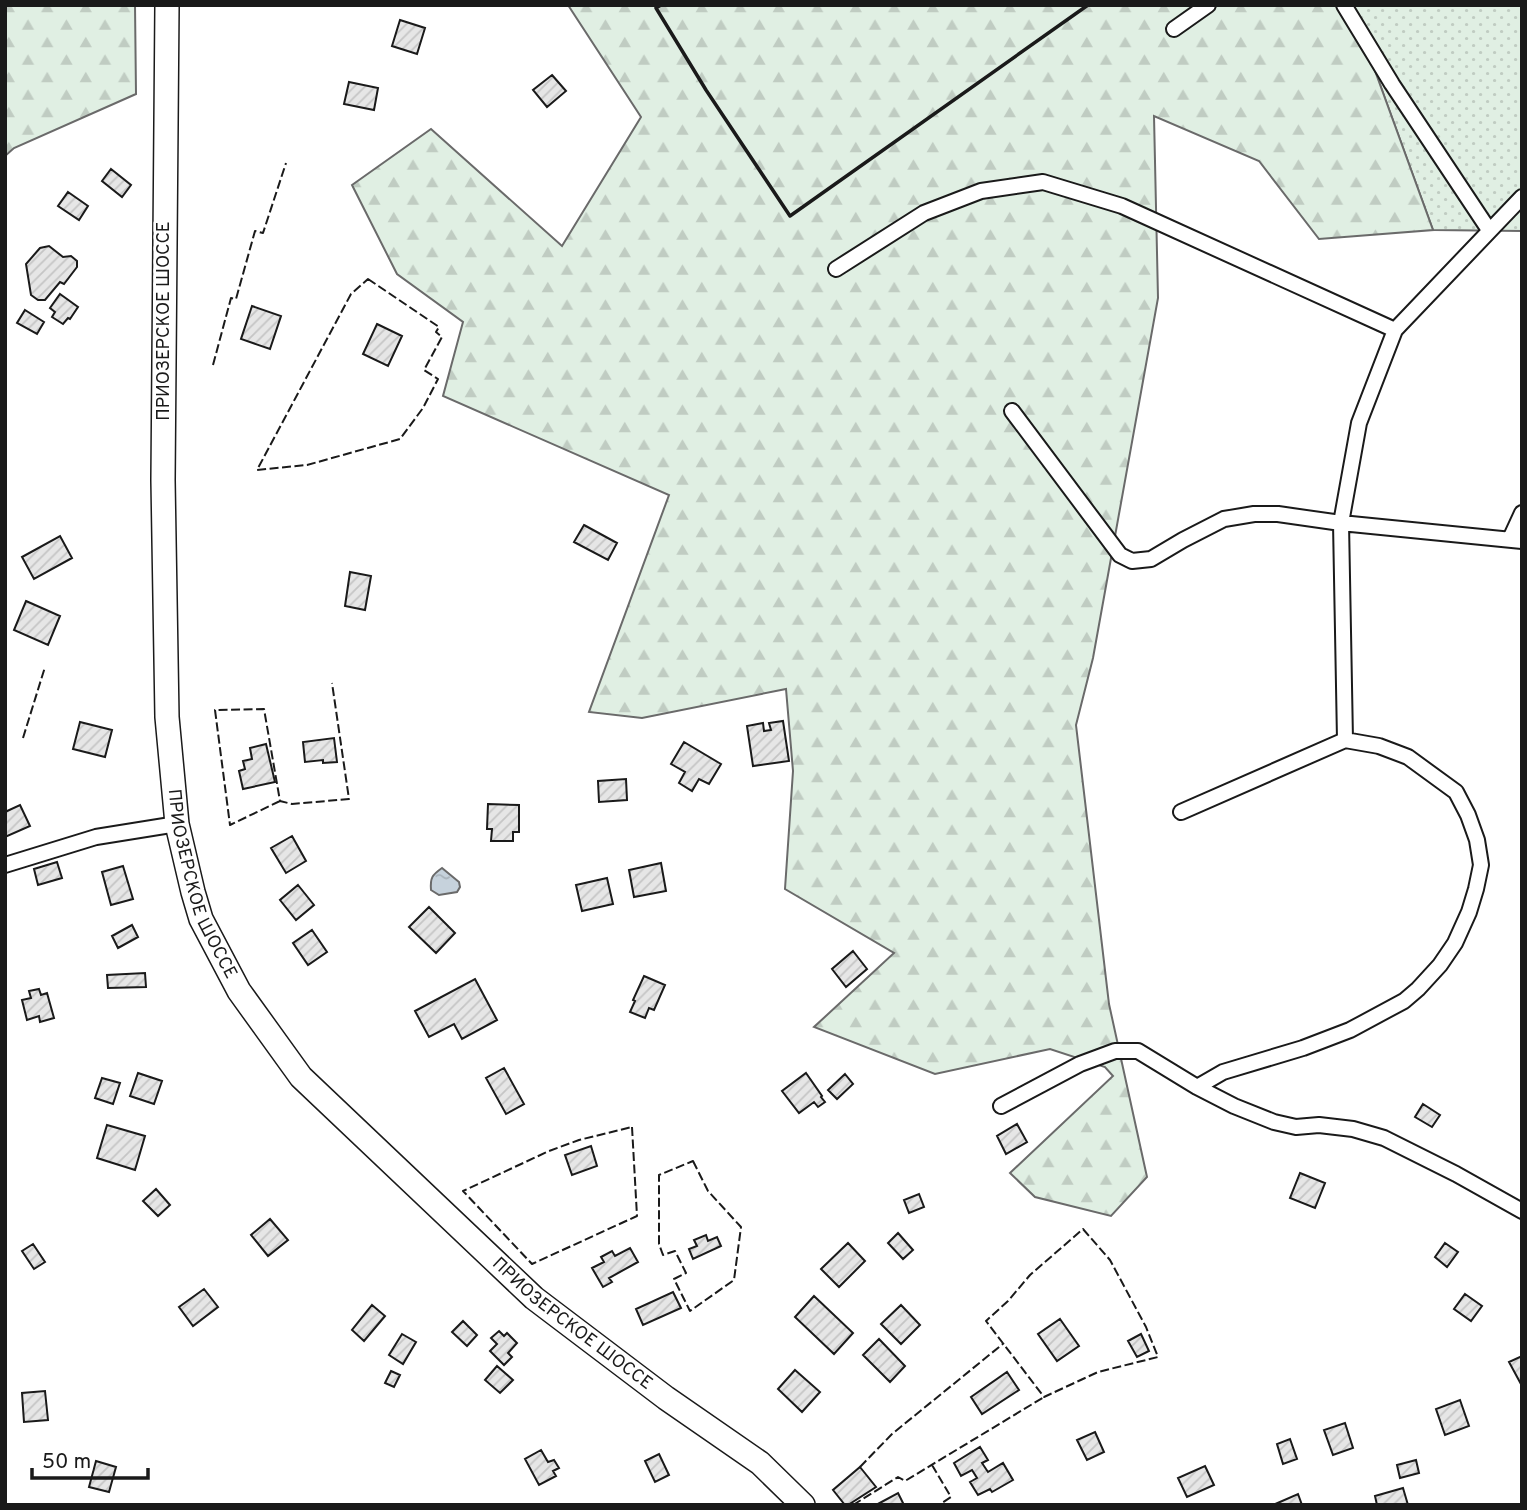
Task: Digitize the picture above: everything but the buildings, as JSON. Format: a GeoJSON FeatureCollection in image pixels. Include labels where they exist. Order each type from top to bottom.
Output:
{"type":"FeatureCollection","features":[{"type":"Feature","properties":{"kind":"main road","name":"ПРИОЗЕРСКОЕ ШОССЕ"},"geometry":{"type":"LineString","coordinates":[[167,5],[163,586],[167,718],[177,824],[201,919],[239,991],[301,1077],[534,1298],[666,1398],[760,1463],[803,1505]]}},
{"type":"Feature","properties":{"kind":"street"},"geometry":{"type":"LineString","coordinates":[[1174,29],[1208,5]]}},
{"type":"Feature","properties":{"kind":"street"},"geometry":{"type":"LineString","coordinates":[[1344,5],[1392,84],[1489,230]]}},
{"type":"Feature","properties":{"kind":"street"},"geometry":{"type":"LineString","coordinates":[[836,269],[923,213],[981,191],[1043,181],[1122,206],[1395,330]]}},
{"type":"Feature","properties":{"kind":"street"},"geometry":{"type":"LineString","coordinates":[[1345,740],[1341,523],[1359,423],[1395,330],[1522,197]]}},
{"type":"Feature","properties":{"kind":"street"},"geometry":{"type":"LineString","coordinates":[[1012,411],[1120,555],[1132,561],[1151,559],[1224,519],[1254,514],[1278,514],[1341,523],[1516,540],[1522,513]]}},
{"type":"Feature","properties":{"kind":"street"},"geometry":{"type":"LineString","coordinates":[[1181,812],[1345,740],[1379,746],[1408,757],[1456,792],[1477,840],[1480,865],[1469,912],[1455,943],[1440,965],[1404,1001],[1350,1030],[1303,1048],[1223,1072],[1197,1087]]}},
{"type":"Feature","properties":{"kind":"street"},"geometry":{"type":"LineString","coordinates":[[5,865],[96,837],[177,824]]}},
{"type":"Feature","properties":{"kind":"street"},"geometry":{"type":"LineString","coordinates":[[1001,1106],[1080,1064],[1115,1051],[1138,1051],[1197,1087],[1274,1122],[1296,1127],[1320,1125],[1353,1129],[1384,1138],[1522,1211]]}},
{"type":"Feature","properties":{"kind":"green space"},"geometry":{"type":"Polygon","coordinates":[[[5,5],[135,5],[136,94],[14,148],[5,156],[5,5]]]}},
{"type":"Feature","properties":{"kind":"green space"},"geometry":{"type":"Polygon","coordinates":[[[568,5],[1351,5],[1433,230],[1319,239],[1259,161],[1154,116],[1158,298],[1093,658],[1076,725],[1109,1004],[1147,1177],[1111,1216],[1035,1197],[1010,1173],[1113,1076],[1105,1067],[1050,1049],[935,1074],[814,1027],[894,953],[785,889],[793,771],[786,689],[642,718],[589,712],[669,495],[443,396],[463,322],[397,274],[352,185],[431,129],[562,246],[641,117],[568,5]]]}},
{"type":"Feature","properties":{"kind":"green space"},"geometry":{"type":"Polygon","coordinates":[[[1351,5],[1522,5],[1522,231],[1433,230],[1351,5]]]}},
{"type":"Feature","properties":{"kind":"water"},"geometry":{"type":"Polygon","coordinates":[[[442,868],[459,882],[457,892],[439,895],[431,890],[432,877],[442,868]]]}},
{"type":"Feature","properties":{"kind":"fence"},"geometry":{"type":"LineString","coordinates":[[213,365],[231,298],[236,299],[255,231],[263,233],[286,163]]}},
{"type":"Feature","properties":{"kind":"fence"},"geometry":{"type":"LineString","coordinates":[[368,279],[439,327],[436,332],[442,337],[424,370],[438,379],[423,408],[400,439],[307,465],[257,470],[351,294],[368,279]]}},
{"type":"Feature","properties":{"kind":"fence"},"geometry":{"type":"LineString","coordinates":[[23,738],[45,667]]}},
{"type":"Feature","properties":{"kind":"fence"},"geometry":{"type":"LineString","coordinates":[[280,801],[230,825],[215,710],[264,709],[280,801],[292,804],[349,799],[332,683]]}},
{"type":"Feature","properties":{"kind":"fence"},"geometry":{"type":"LineString","coordinates":[[632,1127],[637,1216],[532,1264],[463,1191],[549,1151],[579,1140],[632,1127]]}},
{"type":"Feature","properties":{"kind":"fence"},"geometry":{"type":"LineString","coordinates":[[693,1161],[708,1191],[741,1227],[734,1280],[690,1311],[674,1279],[686,1273],[675,1251],[663,1255],[659,1244],[659,1175],[693,1161]]}},
{"type":"Feature","properties":{"kind":"fence"},"geometry":{"type":"LineString","coordinates":[[1083,1229],[1110,1260],[1146,1327],[1158,1357],[1098,1372],[1044,1397],[986,1321],[1030,1275],[1083,1229]]}},
{"type":"Feature","properties":{"kind":"fence"},"geometry":{"type":"LineString","coordinates":[[860,1467],[892,1434],[1004,1343]]}},
{"type":"Feature","properties":{"kind":"fence"},"geometry":{"type":"LineString","coordinates":[[853,1505],[898,1477],[905,1481],[1044,1397]]}},
{"type":"Feature","properties":{"kind":"fence"},"geometry":{"type":"LineString","coordinates":[[932,1465],[951,1497],[939,1505]]}},
{"type":"Feature","properties":{"kind":"wall"},"geometry":{"type":"LineString","coordinates":[[661,5],[656,8],[706,90],[790,216],[1088,5]]}}]}
